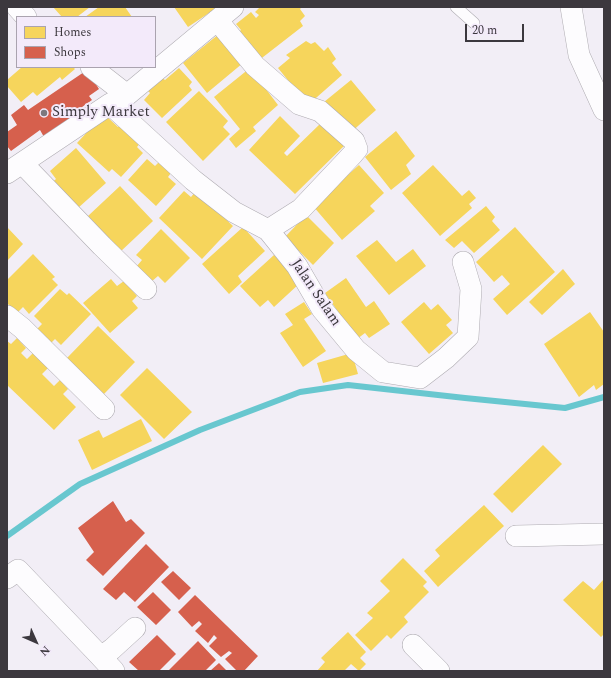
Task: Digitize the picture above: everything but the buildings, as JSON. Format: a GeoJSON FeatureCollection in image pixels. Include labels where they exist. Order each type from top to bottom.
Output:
{"type":"FeatureCollection","features":[{"type":"Feature","properties":{"kind":"street"},"geometry":{"type":"LineString","coordinates":[[17,7],[25,16]]}},
{"type":"Feature","properties":{"kind":"street"},"geometry":{"type":"LineString","coordinates":[[146,289],[102,246],[14,168],[119,99],[233,7]]}},
{"type":"Feature","properties":{"kind":"street"},"geometry":{"type":"LineString","coordinates":[[571,7],[579,55],[604,110]]}},
{"type":"Feature","properties":{"kind":"street"},"geometry":{"type":"LineString","coordinates":[[217,20],[255,66],[299,104],[320,111],[354,141],[357,148],[352,156],[301,209],[268,230]]}},
{"type":"Feature","properties":{"kind":"street","name":"Jalan Salam"},"geometry":{"type":"LineString","coordinates":[[92,68],[193,180],[234,212],[268,230],[297,266],[322,309],[356,350],[383,372],[420,378],[446,358],[468,337],[471,289],[463,262]]}},
{"type":"Feature","properties":{"kind":"street"},"geometry":{"type":"LineString","coordinates":[[7,316],[22,328],[104,409]]}},
{"type":"Feature","properties":{"kind":"street"},"geometry":{"type":"LineString","coordinates":[[516,536],[604,534]]}},
{"type":"Feature","properties":{"kind":"street"},"geometry":{"type":"LineString","coordinates":[[11,569],[108,664],[112,649],[135,628]]}},
{"type":"Feature","properties":{"kind":"street"},"geometry":{"type":"LineString","coordinates":[[412,645],[439,671]]}},
{"type":"Feature","properties":{"kind":"lane"},"geometry":{"type":"LineString","coordinates":[[456,7],[474,23]]}},
{"type":"Feature","properties":{"kind":"waterway"},"geometry":{"type":"LineString","coordinates":[[7,536],[80,484],[200,430],[300,392],[348,385],[565,408],[604,397]]}},
{"type":"Feature","properties":{"kind":"place","name":"Simply Market"},"geometry":{"type":"Point","coordinates":[44,113]}}]}
